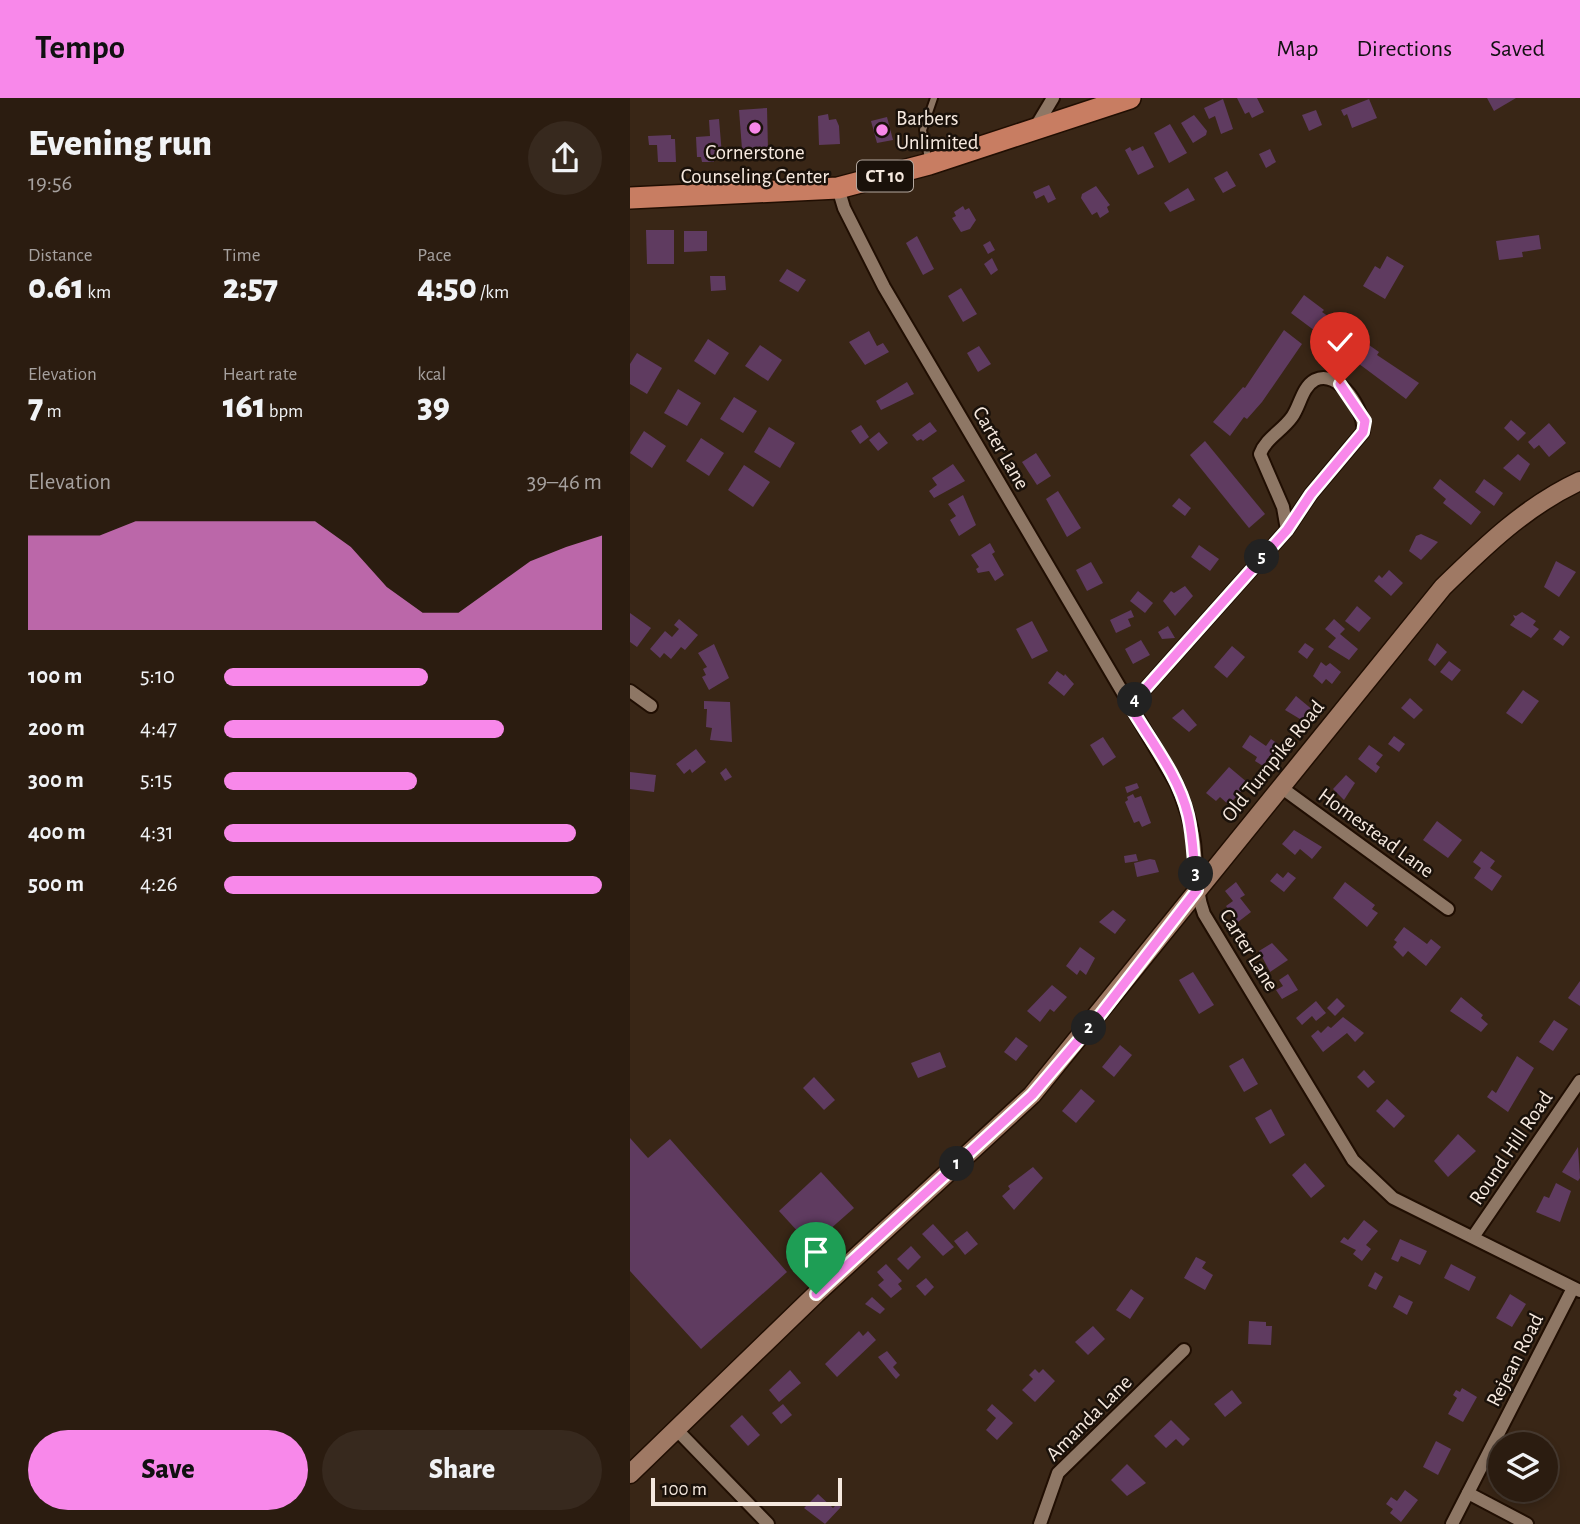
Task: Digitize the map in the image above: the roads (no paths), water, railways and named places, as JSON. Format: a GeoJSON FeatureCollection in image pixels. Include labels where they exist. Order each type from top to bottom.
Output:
{"type":"FeatureCollection","features":[{"type":"Feature","properties":{"kind":"highway","name":"CT 10"},"geometry":{"type":"LineString","coordinates":[[630,198],[838,188],[929,164],[1033,131],[1100,103],[1130,98]]}},
{"type":"Feature","properties":{"kind":"main road","name":"Old Turnpike Road"},"geometry":{"type":"LineString","coordinates":[[630,1474],[816,1294],[1032,1095],[1100,1015],[1197,890],[1443,587],[1497,533],[1562,489],[1580,481]]}},
{"type":"Feature","properties":{"kind":"street"},"geometry":{"type":"LineString","coordinates":[[1033,131],[1053,98]]}},
{"type":"Feature","properties":{"kind":"street","name":"Carter Lane"},"geometry":{"type":"LineString","coordinates":[[838,188],[844,208],[884,287],[1176,783],[1188,812],[1194,841],[1197,890],[1204,915],[1353,1160],[1393,1198],[1577,1289]]}},
{"type":"Feature","properties":{"kind":"street"},"geometry":{"type":"LineString","coordinates":[[1130,706],[1287,530],[1311,494],[1363,432],[1365,421],[1354,400],[1340,384],[1327,378],[1315,380],[1306,388],[1292,418],[1264,444],[1261,454],[1283,508],[1287,530]]}},
{"type":"Feature","properties":{"kind":"street"},"geometry":{"type":"LineString","coordinates":[[630,691],[651,706]]}},
{"type":"Feature","properties":{"kind":"street","name":"Homestead Lane"},"geometry":{"type":"LineString","coordinates":[[1282,788],[1448,909]]}},
{"type":"Feature","properties":{"kind":"street","name":"Round Hill Road"},"geometry":{"type":"LineString","coordinates":[[1473,1237],[1580,1081]]}},
{"type":"Feature","properties":{"kind":"street","name":"Rejean Road"},"geometry":{"type":"LineString","coordinates":[[1452,1524],[1577,1289]]}},
{"type":"Feature","properties":{"kind":"street","name":"Amanda Lane"},"geometry":{"type":"LineString","coordinates":[[1040,1524],[1058,1473],[1184,1350]]}},
{"type":"Feature","properties":{"kind":"street"},"geometry":{"type":"LineString","coordinates":[[676,1429],[768,1524]]}},
{"type":"Feature","properties":{"kind":"street"},"geometry":{"type":"LineString","coordinates":[[1468,1493],[1527,1524]]}},
{"type":"Feature","properties":{"kind":"lane"},"geometry":{"type":"LineString","coordinates":[[929,164],[923,130],[934,98]]}},
{"type":"Feature","properties":{"kind":"place","name":"Cornerstone Counseling Center"},"geometry":{"type":"Point","coordinates":[755,128]}},
{"type":"Feature","properties":{"kind":"place","name":"Barbers Unlimited"},"geometry":{"type":"Point","coordinates":[882,130]}}]}
